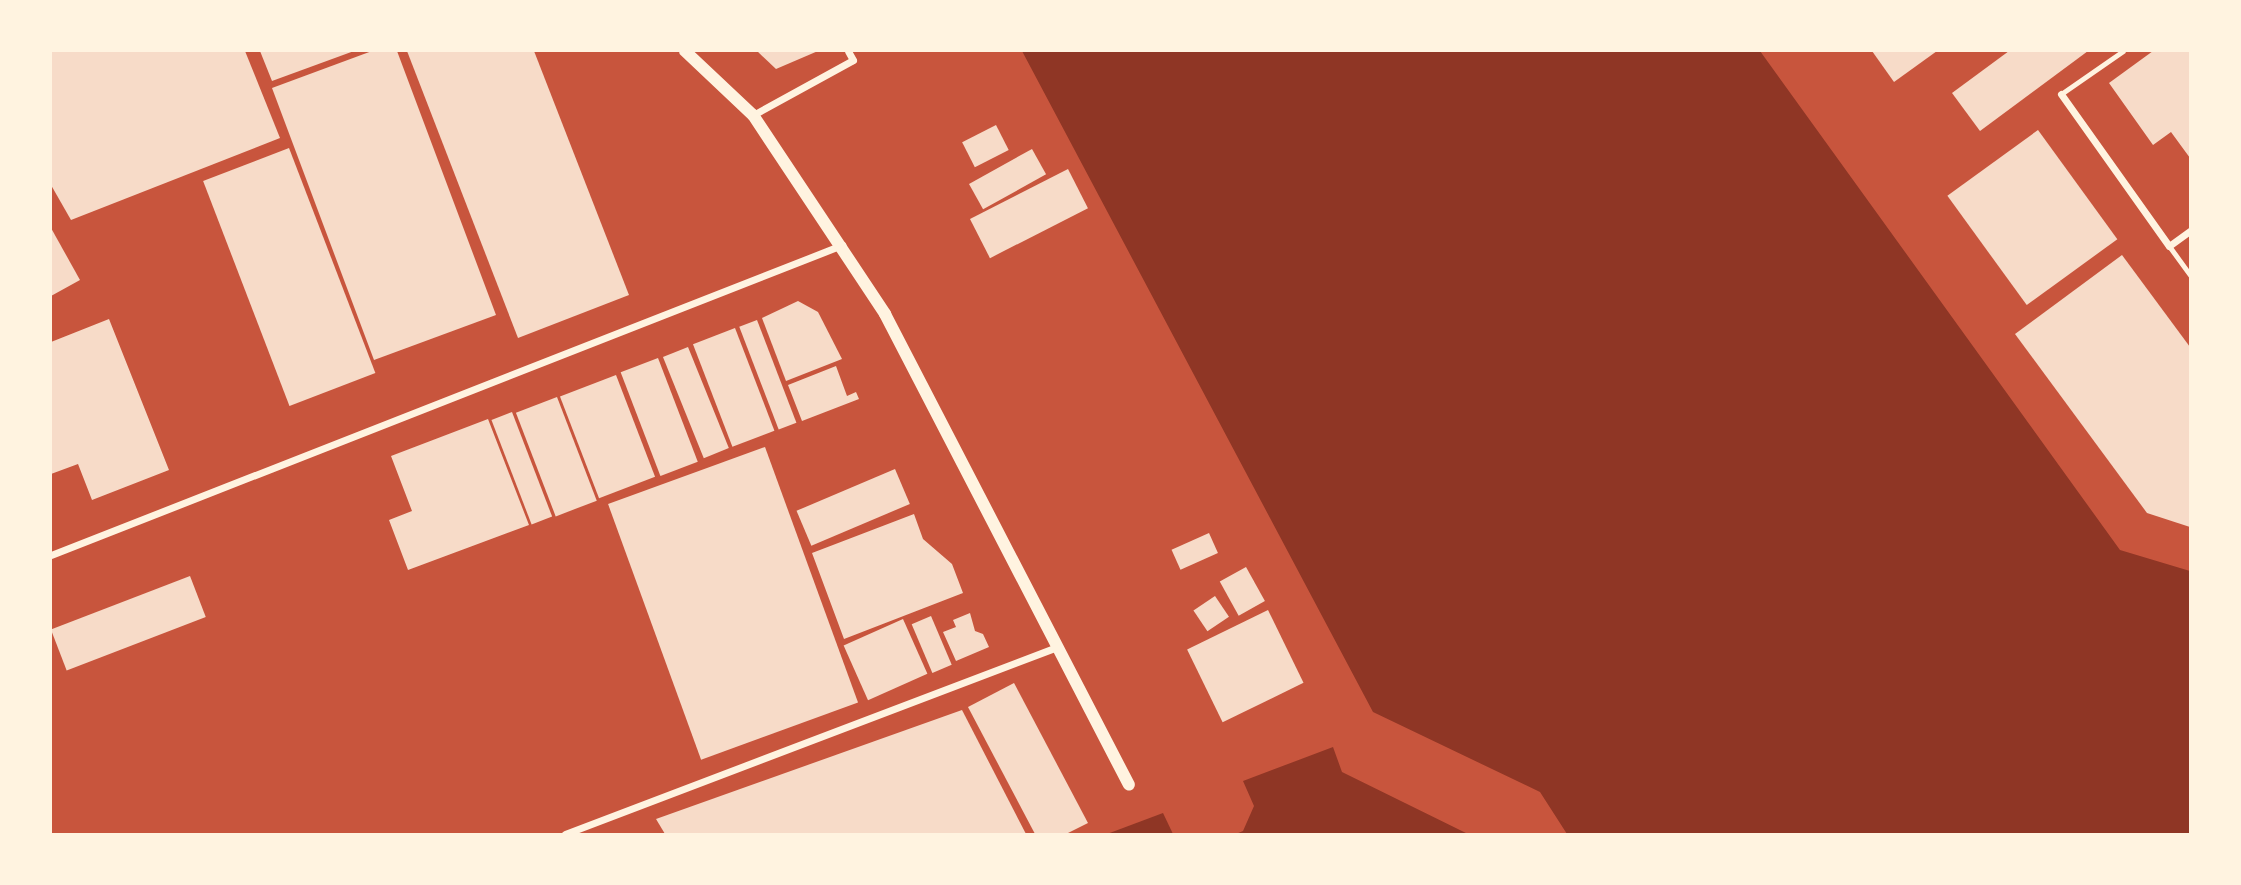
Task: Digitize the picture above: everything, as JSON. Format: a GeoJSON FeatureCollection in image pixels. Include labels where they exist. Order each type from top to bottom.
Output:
{"type":"FeatureCollection","features":[{"type":"Feature","properties":{"kind":"street"},"geometry":{"type":"LineString","coordinates":[[685,51],[753,115],[843,244],[885,314],[1129,785]]}},
{"type":"Feature","properties":{"kind":"street"},"geometry":{"type":"LineString","coordinates":[[753,115],[853,60],[848,51]]}},
{"type":"Feature","properties":{"kind":"street"},"geometry":{"type":"LineString","coordinates":[[2061,94],[2169,246],[2190,231]]}},
{"type":"Feature","properties":{"kind":"street"},"geometry":{"type":"LineString","coordinates":[[51,555],[843,244]]}},
{"type":"Feature","properties":{"kind":"street"},"geometry":{"type":"LineString","coordinates":[[565,834],[1057,646]]}},
{"type":"Feature","properties":{"kind":"lane"},"geometry":{"type":"LineString","coordinates":[[2061,94],[2123,51]]}},
{"type":"Feature","properties":{"kind":"lane"},"geometry":{"type":"LineString","coordinates":[[2169,246],[2190,275]]}},
{"type":"Feature","properties":{"kind":"shaded area"},"geometry":{"type":"Polygon","coordinates":[[[1022,51],[1760,51],[2120,550],[2190,571],[2190,834],[1567,834],[1540,792],[1373,712],[1022,51]]]}},
{"type":"Feature","properties":{"kind":"shaded area"},"geometry":{"type":"Polygon","coordinates":[[[1333,747],[1342,772],[1468,834],[1236,834],[1243,831],[1254,806],[1243,781],[1333,747]]]}},
{"type":"Feature","properties":{"kind":"shaded area"},"geometry":{"type":"Polygon","coordinates":[[[1163,813],[1173,834],[1107,834],[1163,813]]]}},
{"type":"Feature","properties":{"kind":"building"},"geometry":{"type":"Polygon","coordinates":[[[51,51],[245,51],[280,138],[71,220],[51,185],[51,51]]]}},
{"type":"Feature","properties":{"kind":"building"},"geometry":{"type":"Polygon","coordinates":[[[260,51],[354,51],[272,81],[260,51]]]}},
{"type":"Feature","properties":{"kind":"building"},"geometry":{"type":"Polygon","coordinates":[[[372,51],[397,51],[496,315],[374,360],[272,88],[372,51]]]}},
{"type":"Feature","properties":{"kind":"building"},"geometry":{"type":"Polygon","coordinates":[[[407,51],[534,51],[629,295],[518,338],[407,51]]]}},
{"type":"Feature","properties":{"kind":"building"},"geometry":{"type":"Polygon","coordinates":[[[757,51],[818,51],[776,69],[757,51]]]}},
{"type":"Feature","properties":{"kind":"building"},"geometry":{"type":"Polygon","coordinates":[[[1872,51],[1937,51],[1894,82],[1872,51]]]}},
{"type":"Feature","properties":{"kind":"building"},"geometry":{"type":"Polygon","coordinates":[[[2009,51],[2088,51],[1980,131],[1952,93],[2009,51]]]}},
{"type":"Feature","properties":{"kind":"building"},"geometry":{"type":"Polygon","coordinates":[[[2153,51],[2190,51],[2190,158],[2171,132],[2153,145],[2109,83],[2153,51]]]}},
{"type":"Feature","properties":{"kind":"building"},"geometry":{"type":"Polygon","coordinates":[[[996,125],[1009,150],[975,167],[962,142],[996,125]]]}},
{"type":"Feature","properties":{"kind":"building"},"geometry":{"type":"Polygon","coordinates":[[[2038,130],[2117,239],[2027,305],[1947,196],[2038,130]]]}},
{"type":"Feature","properties":{"kind":"building"},"geometry":{"type":"Polygon","coordinates":[[[289,148],[375,373],[289,406],[203,181],[289,148]]]}},
{"type":"Feature","properties":{"kind":"building"},"geometry":{"type":"Polygon","coordinates":[[[1032,149],[1046,174],[983,209],[969,184],[1032,149]]]}},
{"type":"Feature","properties":{"kind":"building"},"geometry":{"type":"Polygon","coordinates":[[[1068,169],[1088,208],[990,258],[970,219],[1068,169]]]}},
{"type":"Feature","properties":{"kind":"building"},"geometry":{"type":"Polygon","coordinates":[[[51,228],[80,280],[51,296],[51,228]]]}},
{"type":"Feature","properties":{"kind":"building"},"geometry":{"type":"Polygon","coordinates":[[[2122,255],[2190,347],[2190,527],[2147,513],[2015,334],[2122,255]]]}},
{"type":"Feature","properties":{"kind":"building"},"geometry":{"type":"Polygon","coordinates":[[[798,301],[818,312],[842,359],[786,381],[762,318],[798,301]]]}},
{"type":"Feature","properties":{"kind":"building"},"geometry":{"type":"Polygon","coordinates":[[[109,319],[169,470],[92,500],[78,464],[51,474],[51,342],[109,319]]]}},
{"type":"Feature","properties":{"kind":"building"},"geometry":{"type":"Polygon","coordinates":[[[757,320],[796,423],[779,430],[739,327],[757,320]]]}},
{"type":"Feature","properties":{"kind":"building"},"geometry":{"type":"Polygon","coordinates":[[[735,328],[774,431],[732,447],[693,344],[735,328]]]}},
{"type":"Feature","properties":{"kind":"building"},"geometry":{"type":"Polygon","coordinates":[[[688,347],[729,448],[704,458],[663,357],[688,347]]]}},
{"type":"Feature","properties":{"kind":"building"},"geometry":{"type":"Polygon","coordinates":[[[658,358],[698,462],[660,476],[621,372],[658,358]]]}},
{"type":"Feature","properties":{"kind":"building"},"geometry":{"type":"Polygon","coordinates":[[[836,366],[847,396],[856,392],[859,399],[802,421],[788,385],[836,366]]]}},
{"type":"Feature","properties":{"kind":"building"},"geometry":{"type":"Polygon","coordinates":[[[616,375],[655,477],[599,498],[560,397],[616,375]]]}},
{"type":"Feature","properties":{"kind":"building"},"geometry":{"type":"Polygon","coordinates":[[[557,397],[597,501],[556,516],[516,413],[557,397]]]}},
{"type":"Feature","properties":{"kind":"building"},"geometry":{"type":"Polygon","coordinates":[[[512,412],[552,517],[532,524],[491,420],[512,412]]]}},
{"type":"Feature","properties":{"kind":"building"},"geometry":{"type":"Polygon","coordinates":[[[488,419],[529,525],[408,570],[389,520],[412,511],[391,456],[488,419]]]}},
{"type":"Feature","properties":{"kind":"building"},"geometry":{"type":"Polygon","coordinates":[[[765,447],[858,703],[701,760],[608,504],[765,447]]]}},
{"type":"Feature","properties":{"kind":"building"},"geometry":{"type":"Polygon","coordinates":[[[895,469],[910,504],[811,546],[797,511],[895,469]]]}},
{"type":"Feature","properties":{"kind":"building"},"geometry":{"type":"Polygon","coordinates":[[[914,514],[923,539],[952,564],[963,593],[844,639],[812,553],[914,514]]]}},
{"type":"Feature","properties":{"kind":"building"},"geometry":{"type":"Polygon","coordinates":[[[1209,533],[1218,553],[1180,570],[1172,550],[1209,533]]]}},
{"type":"Feature","properties":{"kind":"building"},"geometry":{"type":"Polygon","coordinates":[[[1246,567],[1265,601],[1239,616],[1220,582],[1246,567]]]}},
{"type":"Feature","properties":{"kind":"building"},"geometry":{"type":"Polygon","coordinates":[[[190,576],[206,617],[67,670],[51,629],[190,576]]]}},
{"type":"Feature","properties":{"kind":"building"},"geometry":{"type":"Polygon","coordinates":[[[1215,596],[1229,617],[1207,631],[1193,611],[1215,596]]]}},
{"type":"Feature","properties":{"kind":"building"},"geometry":{"type":"Polygon","coordinates":[[[1268,610],[1304,683],[1223,722],[1187,649],[1268,610]]]}},
{"type":"Feature","properties":{"kind":"building"},"geometry":{"type":"Polygon","coordinates":[[[970,613],[975,631],[983,634],[989,647],[956,661],[943,632],[956,627],[953,620],[970,613]]]}},
{"type":"Feature","properties":{"kind":"building"},"geometry":{"type":"Polygon","coordinates":[[[931,616],[952,665],[932,673],[912,624],[931,616]]]}},
{"type":"Feature","properties":{"kind":"building"},"geometry":{"type":"Polygon","coordinates":[[[903,619],[927,674],[868,700],[844,645],[903,619]]]}},
{"type":"Feature","properties":{"kind":"building"},"geometry":{"type":"Polygon","coordinates":[[[1014,683],[1088,823],[1066,834],[1035,834],[968,707],[1014,683]]]}},
{"type":"Feature","properties":{"kind":"building"},"geometry":{"type":"Polygon","coordinates":[[[962,710],[1026,834],[665,834],[656,819],[962,710]]]}}]}
